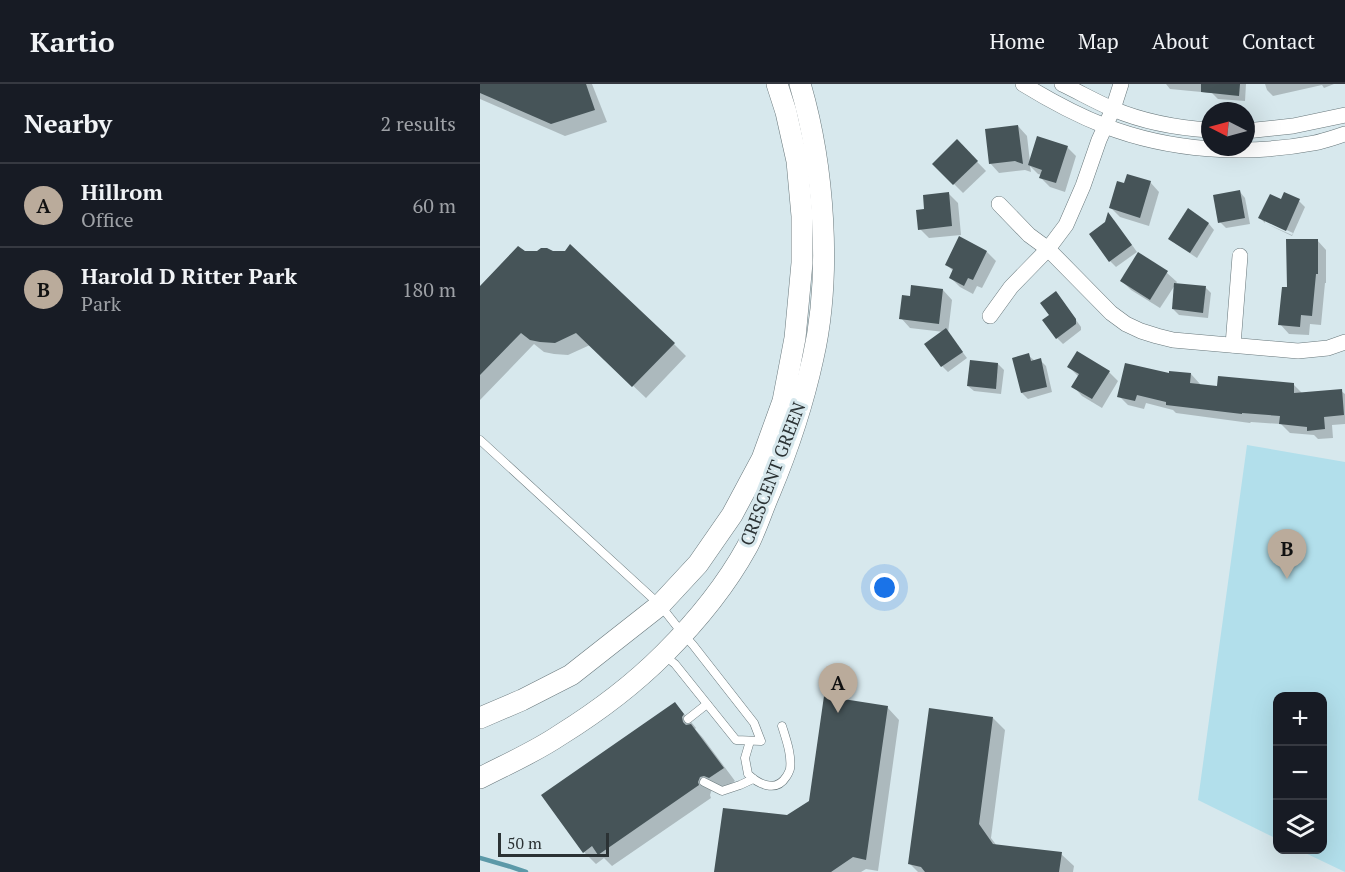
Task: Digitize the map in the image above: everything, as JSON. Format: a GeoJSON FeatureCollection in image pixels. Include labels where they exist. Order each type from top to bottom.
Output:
{"type":"FeatureCollection","features":[{"type":"Feature","properties":{"kind":"street","name":"CRESCENT GREEN"},"geometry":{"type":"LineString","coordinates":[[480,718],[572,675],[660,606],[698,564],[732,515],[762,459],[783,401],[795,338],[802,263],[802,216],[797,161],[777,84]]}},
{"type":"Feature","properties":{"kind":"street","name":"CRESCENT GREEN"},"geometry":{"type":"LineString","coordinates":[[480,778],[560,735],[614,698],[663,655],[707,607],[729,578],[748,545],[800,410],[813,358],[822,294],[821,206],[816,157],[800,84]]}},
{"type":"Feature","properties":{"kind":"street"},"geometry":{"type":"LineString","coordinates":[[1023,84],[1058,104],[1105,126],[1150,140],[1188,147],[1252,150],[1315,143],[1345,134]]}},
{"type":"Feature","properties":{"kind":"street"},"geometry":{"type":"LineString","coordinates":[[1062,84],[1113,109],[1161,124],[1201,129]]}},
{"type":"Feature","properties":{"kind":"street"},"geometry":{"type":"LineString","coordinates":[[990,316],[1011,287],[1048,249],[1066,225],[1121,84]]}},
{"type":"Feature","properties":{"kind":"street"},"geometry":{"type":"LineString","coordinates":[[1255,130],[1293,126],[1345,115]]}},
{"type":"Feature","properties":{"kind":"street"},"geometry":{"type":"LineString","coordinates":[[999,204],[1029,235],[1048,249],[1111,313],[1126,324],[1157,336],[1173,339],[1298,351],[1328,348],[1345,342]]}},
{"type":"Feature","properties":{"kind":"street"},"geometry":{"type":"LineString","coordinates":[[1233,345],[1240,256]]}},
{"type":"Feature","properties":{"kind":"lane"},"geometry":{"type":"LineString","coordinates":[[480,440],[660,606],[754,723],[761,741],[736,740],[675,664],[663,655]]}},
{"type":"Feature","properties":{"kind":"lane"},"geometry":{"type":"LineString","coordinates":[[688,719],[707,704]]}},
{"type":"Feature","properties":{"kind":"lane"},"geometry":{"type":"LineString","coordinates":[[750,741],[745,758],[748,774],[763,785],[774,786],[784,781],[790,770],[789,746],[782,726]]}},
{"type":"Feature","properties":{"kind":"lane"},"geometry":{"type":"LineString","coordinates":[[704,782],[722,791],[753,779]]}},
{"type":"Feature","properties":{"kind":"shaded area"},"geometry":{"type":"Polygon","coordinates":[[[1247,445],[1345,462],[1345,872],[1307,854],[1327,854],[1327,692],[1273,692],[1273,837],[1198,800],[1247,445]]]}},
{"type":"Feature","properties":{"kind":"building"},"geometry":{"type":"Polygon","coordinates":[[[480,84],[586,84],[595,110],[551,124],[480,93],[480,84]]]}},
{"type":"Feature","properties":{"kind":"building"},"geometry":{"type":"Polygon","coordinates":[[[1201,84],[1240,84],[1239,96],[1201,92],[1201,84]]]}},
{"type":"Feature","properties":{"kind":"building"},"geometry":{"type":"Polygon","coordinates":[[[1018,125],[1023,164],[1015,161],[989,164],[985,129],[1018,125]]]}},
{"type":"Feature","properties":{"kind":"building"},"geometry":{"type":"Polygon","coordinates":[[[1037,136],[1068,146],[1056,183],[1039,178],[1042,170],[1028,165],[1037,136]]]}},
{"type":"Feature","properties":{"kind":"building"},"geometry":{"type":"Polygon","coordinates":[[[957,139],[978,161],[953,185],[932,164],[957,139]]]}},
{"type":"Feature","properties":{"kind":"building"},"geometry":{"type":"Polygon","coordinates":[[[1127,174],[1151,181],[1140,218],[1109,208],[1117,181],[1124,183],[1127,174]]]}},
{"type":"Feature","properties":{"kind":"building"},"geometry":{"type":"Polygon","coordinates":[[[1240,190],[1245,218],[1218,223],[1213,195],[1240,190]]]}},
{"type":"Feature","properties":{"kind":"building"},"geometry":{"type":"Polygon","coordinates":[[[949,192],[952,226],[918,230],[916,210],[924,209],[923,195],[949,192]]]}},
{"type":"Feature","properties":{"kind":"building"},"geometry":{"type":"Polygon","coordinates":[[[1284,192],[1300,199],[1286,231],[1258,218],[1270,194],[1281,199],[1284,192]]]}},
{"type":"Feature","properties":{"kind":"building"},"geometry":{"type":"Polygon","coordinates":[[[1188,208],[1209,223],[1190,253],[1168,239],[1188,208]]]}},
{"type":"Feature","properties":{"kind":"building"},"geometry":{"type":"Polygon","coordinates":[[[1108,212],[1132,245],[1109,262],[1089,234],[1105,222],[1108,212]]]}},
{"type":"Feature","properties":{"kind":"building"},"geometry":{"type":"Polygon","coordinates":[[[959,236],[987,251],[973,280],[968,278],[964,286],[949,278],[953,269],[945,265],[959,236]]]}},
{"type":"Feature","properties":{"kind":"building"},"geometry":{"type":"Polygon","coordinates":[[[1286,239],[1318,239],[1318,274],[1316,274],[1312,316],[1301,315],[1300,327],[1278,325],[1282,287],[1287,287],[1286,239]]]}},
{"type":"Feature","properties":{"kind":"building"},"geometry":{"type":"Polygon","coordinates":[[[570,244],[675,343],[632,387],[576,333],[555,343],[530,340],[521,333],[480,375],[480,286],[518,246],[525,251],[547,248],[553,251],[565,251],[570,244]]]}},
{"type":"Feature","properties":{"kind":"building"},"geometry":{"type":"Polygon","coordinates":[[[1138,252],[1168,271],[1150,300],[1120,281],[1138,252]]]}},
{"type":"Feature","properties":{"kind":"building"},"geometry":{"type":"Polygon","coordinates":[[[1174,283],[1206,286],[1203,313],[1172,309],[1174,283]]]}},
{"type":"Feature","properties":{"kind":"building"},"geometry":{"type":"Polygon","coordinates":[[[911,285],[943,289],[939,324],[899,319],[902,295],[910,296],[911,285]]]}},
{"type":"Feature","properties":{"kind":"building"},"geometry":{"type":"Polygon","coordinates":[[[1056,291],[1076,319],[1076,324],[1056,339],[1042,320],[1049,315],[1040,303],[1056,291]]]}},
{"type":"Feature","properties":{"kind":"building"},"geometry":{"type":"Polygon","coordinates":[[[946,328],[963,352],[941,367],[924,344],[946,328]]]}},
{"type":"Feature","properties":{"kind":"building"},"geometry":{"type":"Polygon","coordinates":[[[1077,351],[1110,371],[1092,399],[1071,387],[1079,374],[1067,367],[1077,351]]]}},
{"type":"Feature","properties":{"kind":"building"},"geometry":{"type":"Polygon","coordinates":[[[1029,353],[1031,361],[1041,358],[1047,387],[1021,393],[1012,358],[1029,353]]]}},
{"type":"Feature","properties":{"kind":"building"},"geometry":{"type":"Polygon","coordinates":[[[970,360],[998,363],[996,389],[967,386],[970,360]]]}},
{"type":"Feature","properties":{"kind":"building"},"geometry":{"type":"Polygon","coordinates":[[[1125,363],[1169,373],[1169,371],[1191,373],[1190,383],[1217,386],[1218,376],[1294,383],[1294,393],[1342,389],[1344,415],[1324,417],[1325,429],[1307,431],[1307,427],[1279,424],[1280,416],[1166,405],[1166,402],[1137,395],[1135,401],[1117,397],[1125,363]]]}},
{"type":"Feature","properties":{"kind":"building"},"geometry":{"type":"Polygon","coordinates":[[[824,696],[888,706],[866,860],[853,857],[831,872],[714,872],[723,808],[787,815],[809,801],[824,696]]]}},
{"type":"Feature","properties":{"kind":"building"},"geometry":{"type":"Polygon","coordinates":[[[675,702],[684,714],[683,722],[686,725],[691,724],[724,768],[709,778],[700,777],[699,785],[598,855],[592,846],[583,853],[541,795],[675,702]]]}},
{"type":"Feature","properties":{"kind":"building"},"geometry":{"type":"Polygon","coordinates":[[[929,708],[993,717],[979,824],[993,844],[1062,852],[1059,872],[925,872],[921,867],[908,864],[929,708]]]}},
{"type":"Feature","properties":{"kind":"waterway"},"geometry":{"type":"LineString","coordinates":[[480,858],[526,872]]}},
{"type":"Feature","properties":{"kind":"place","name":"Harold D Ritter Park"},"geometry":{"type":"Point","coordinates":[1287,579]}},
{"type":"Feature","properties":{"kind":"place","name":"Hillrom"},"geometry":{"type":"Point","coordinates":[838,713]}}]}
